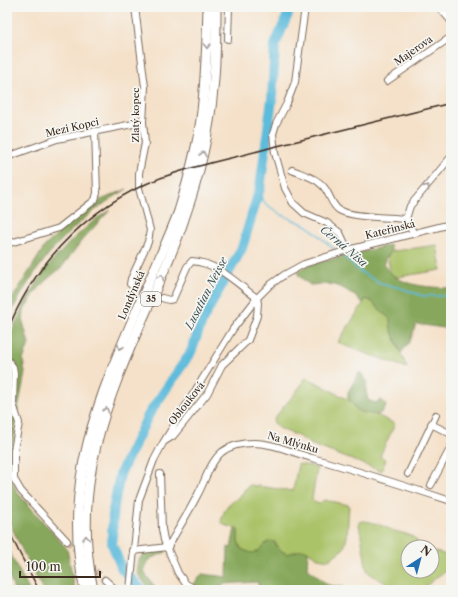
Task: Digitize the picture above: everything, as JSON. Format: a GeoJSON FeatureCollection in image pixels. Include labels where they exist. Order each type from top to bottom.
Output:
{"type":"FeatureCollection","features":[{"type":"Feature","properties":{"kind":"highway","name":"Londýnská"},"geometry":{"type":"LineString","coordinates":[[84,590],[78,553],[77,526],[80,478],[85,452],[95,414],[108,376],[166,243],[189,177],[201,120],[206,75],[208,7]]}},
{"type":"Feature","properties":{"kind":"highway","name":"Londýnská"},"geometry":{"type":"LineString","coordinates":[[93,590],[86,526],[87,493],[93,457],[101,424],[114,386],[181,228],[197,181],[207,135],[213,89],[216,7]]}},
{"type":"Feature","properties":{"kind":"street","name":"Zlatý kopec"},"geometry":{"type":"LineString","coordinates":[[135,7],[146,87],[143,122],[146,144],[139,173],[139,188],[150,230],[148,242],[131,279],[130,284],[136,288]]}},
{"type":"Feature","properties":{"kind":"street"},"geometry":{"type":"LineString","coordinates":[[228,7],[228,39]]}},
{"type":"Feature","properties":{"kind":"street"},"geometry":{"type":"LineString","coordinates":[[131,589],[133,552],[139,500],[154,460],[233,329],[256,298],[284,275],[304,264],[348,250],[340,233],[327,223],[304,213],[294,203],[285,188],[275,153],[273,134],[295,82],[305,7]]}},
{"type":"Feature","properties":{"kind":"street"},"geometry":{"type":"LineString","coordinates":[[439,7],[451,21]]}},
{"type":"Feature","properties":{"kind":"street","name":"Majerova"},"geometry":{"type":"LineString","coordinates":[[387,81],[451,36]]}},
{"type":"Feature","properties":{"kind":"street","name":"Mezi Kopci"},"geometry":{"type":"LineString","coordinates":[[7,157],[57,139],[143,122]]}},
{"type":"Feature","properties":{"kind":"street"},"geometry":{"type":"LineString","coordinates":[[7,244],[59,228],[95,200],[97,193],[96,131]]}},
{"type":"Feature","properties":{"kind":"street"},"geometry":{"type":"LineString","coordinates":[[414,234],[406,219],[410,206],[451,157]]}},
{"type":"Feature","properties":{"kind":"street","name":"Kateřinská"},"geometry":{"type":"LineString","coordinates":[[292,170],[321,183],[326,189],[332,203],[338,209],[348,214],[406,219]]}},
{"type":"Feature","properties":{"kind":"street","name":"Kateřinská"},"geometry":{"type":"LineString","coordinates":[[348,250],[451,224]]}},
{"type":"Feature","properties":{"kind":"street"},"geometry":{"type":"LineString","coordinates":[[162,298],[169,300],[173,299],[187,267],[192,261],[204,263],[223,271],[256,298]]}},
{"type":"Feature","properties":{"kind":"street","name":"Oblouková"},"geometry":{"type":"LineString","coordinates":[[163,443],[173,436],[208,394],[222,365],[248,340],[257,316],[258,303],[256,298]]}},
{"type":"Feature","properties":{"kind":"street"},"geometry":{"type":"LineString","coordinates":[[7,358],[13,367],[13,404],[19,423],[14,450],[14,479],[21,491],[67,541]]}},
{"type":"Feature","properties":{"kind":"street"},"geometry":{"type":"LineString","coordinates":[[408,474],[436,415]]}},
{"type":"Feature","properties":{"kind":"street"},"geometry":{"type":"LineString","coordinates":[[431,424],[451,434]]}},
{"type":"Feature","properties":{"kind":"street","name":"Na Mlýnku"},"geometry":{"type":"LineString","coordinates":[[168,546],[187,515],[214,463],[221,454],[238,444],[254,443],[285,449],[310,458],[366,473],[451,501]]}},
{"type":"Feature","properties":{"kind":"street"},"geometry":{"type":"LineString","coordinates":[[431,485],[451,447]]}},
{"type":"Feature","properties":{"kind":"street"},"geometry":{"type":"LineString","coordinates":[[160,474],[162,529],[164,540],[168,546],[178,573],[186,584],[197,590]]}},
{"type":"Feature","properties":{"kind":"street"},"geometry":{"type":"LineString","coordinates":[[133,552],[168,546]]}},
{"type":"Feature","properties":{"kind":"street"},"geometry":{"type":"LineString","coordinates":[[105,580],[116,590]]}},
{"type":"Feature","properties":{"kind":"green space"},"geometry":{"type":"Polygon","coordinates":[[[127,189],[106,202],[88,216],[71,230],[56,246],[42,262],[30,280],[7,321],[7,307],[45,246],[77,217],[101,200],[127,189]]]}},
{"type":"Feature","properties":{"kind":"green space"},"geometry":{"type":"Polygon","coordinates":[[[110,210],[82,240],[62,267],[45,281],[34,294],[24,310],[23,322],[29,344],[23,360],[25,373],[15,424],[11,477],[17,492],[67,549],[75,590],[43,590],[19,543],[7,514],[7,343],[24,304],[48,266],[72,240],[96,219],[110,210]]]}},
{"type":"Feature","properties":{"kind":"green space"},"geometry":{"type":"Polygon","coordinates":[[[390,245],[391,252],[385,259],[384,265],[397,278],[405,282],[423,286],[451,288],[451,329],[416,324],[410,341],[401,353],[391,329],[390,319],[371,301],[366,299],[363,303],[351,293],[331,284],[310,285],[299,276],[297,271],[306,266],[390,245]]]}},
{"type":"Feature","properties":{"kind":"green space"},"geometry":{"type":"Polygon","coordinates":[[[437,245],[441,270],[391,278],[387,252],[437,245]]]}},
{"type":"Feature","properties":{"kind":"green space"},"geometry":{"type":"Polygon","coordinates":[[[366,299],[371,301],[390,319],[391,329],[407,368],[338,342],[366,299]]]}},
{"type":"Feature","properties":{"kind":"green space"},"geometry":{"type":"Polygon","coordinates":[[[359,373],[361,373],[367,381],[366,392],[368,400],[375,403],[381,400],[386,406],[382,412],[377,415],[361,412],[356,409],[348,398],[348,392],[359,373]]]}},
{"type":"Feature","properties":{"kind":"green space"},"geometry":{"type":"Polygon","coordinates":[[[306,377],[351,401],[356,409],[361,412],[377,415],[395,424],[380,456],[386,460],[381,471],[310,444],[298,436],[278,428],[273,421],[306,377]]]}},
{"type":"Feature","properties":{"kind":"green space"},"geometry":{"type":"Polygon","coordinates":[[[298,464],[311,466],[317,469],[312,499],[316,503],[319,504],[324,500],[349,505],[347,537],[344,548],[329,560],[318,558],[305,550],[287,554],[280,550],[275,542],[266,543],[261,549],[253,554],[241,549],[238,541],[238,529],[224,525],[221,521],[224,512],[230,503],[241,496],[245,489],[250,485],[293,491],[298,464]]]}},
{"type":"Feature","properties":{"kind":"green space"},"geometry":{"type":"Polygon","coordinates":[[[364,521],[375,523],[416,539],[400,539],[400,579],[434,579],[423,588],[413,591],[399,588],[372,575],[367,571],[359,522],[364,521]]]}},
{"type":"Feature","properties":{"kind":"green space"},"geometry":{"type":"Polygon","coordinates":[[[235,528],[238,529],[238,541],[241,549],[248,552],[257,552],[268,542],[273,541],[280,550],[287,554],[301,550],[308,551],[307,568],[328,585],[343,587],[345,590],[258,590],[258,582],[223,584],[221,590],[206,590],[192,586],[202,574],[227,577],[228,547],[231,548],[235,528]]]}},
{"type":"Feature","properties":{"kind":"green space"},"geometry":{"type":"Polygon","coordinates":[[[7,548],[29,590],[14,590],[7,569],[7,548]]]}},
{"type":"Feature","properties":{"kind":"green space"},"geometry":{"type":"Polygon","coordinates":[[[165,549],[166,552],[149,559],[144,572],[157,590],[150,590],[137,573],[139,560],[143,554],[165,549]]]}},
{"type":"Feature","properties":{"kind":"green space"},"geometry":{"type":"Polygon","coordinates":[[[440,553],[451,556],[451,570],[440,575],[440,553]]]}},
{"type":"Feature","properties":{"kind":"waterway","name":"Lusatian Neisse"},"geometry":{"type":"LineString","coordinates":[[142,590],[122,569],[112,544],[113,511],[120,474],[149,414],[191,352],[203,319],[242,248],[260,188],[272,99],[275,45],[291,7]]}},
{"type":"Feature","properties":{"kind":"waterway","name":"Černá Nisa"},"geometry":{"type":"LineString","coordinates":[[258,195],[266,204],[282,215],[308,226],[336,251]]}},
{"type":"Feature","properties":{"kind":"waterway","name":"Černá Nisa"},"geometry":{"type":"LineString","coordinates":[[341,254],[359,271],[384,285],[398,287],[423,296],[451,295]]}},
{"type":"Feature","properties":{"kind":"tunnel"},"geometry":{"type":"LineString","coordinates":[[67,541],[79,553]]}},
{"type":"Feature","properties":{"kind":"tunnel"},"geometry":{"type":"LineString","coordinates":[[89,564],[105,580]]}},
{"type":"Feature","properties":{"kind":"railway"},"geometry":{"type":"LineString","coordinates":[[7,332],[19,305],[35,279],[53,255],[73,233],[120,197],[147,184],[198,166],[451,103]]}},
{"type":"Feature","properties":{"kind":"railway"},"geometry":{"type":"LineString","coordinates":[[7,527],[39,590]]}}]}
